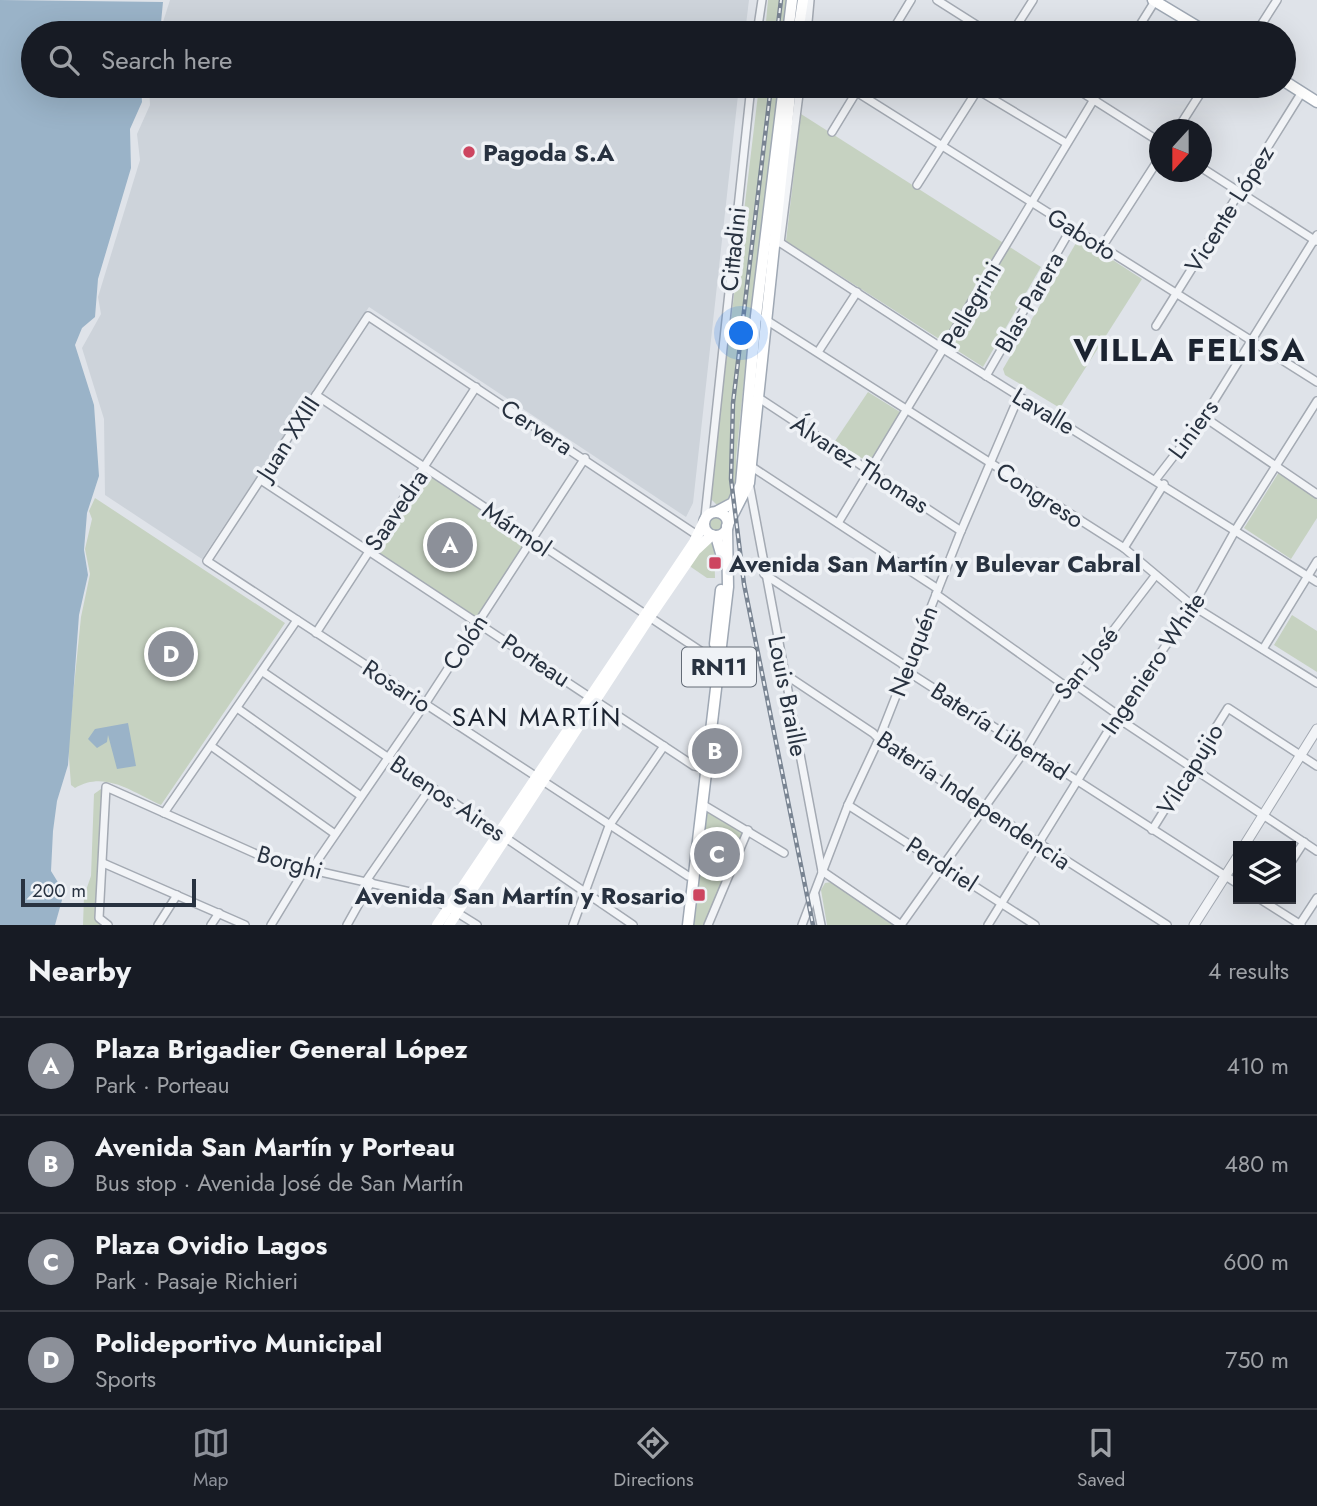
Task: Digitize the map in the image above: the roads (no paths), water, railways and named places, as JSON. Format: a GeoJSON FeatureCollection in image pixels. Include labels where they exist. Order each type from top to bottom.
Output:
{"type":"FeatureCollection","features":[{"type":"Feature","properties":{"kind":"main road"},"geometry":{"type":"LineString","coordinates":[[800,21],[803,0]]}},
{"type":"Feature","properties":{"kind":"main road"},"geometry":{"type":"LineString","coordinates":[[1154,1],[1188,21]]}},
{"type":"Feature","properties":{"kind":"main road"},"geometry":{"type":"LineString","coordinates":[[789,21],[791,2]]}},
{"type":"Feature","properties":{"kind":"main road"},"geometry":{"type":"LineString","coordinates":[[1296,88],[1317,102]]}},
{"type":"Feature","properties":{"kind":"main road"},"geometry":{"type":"LineString","coordinates":[[705,519],[733,503],[741,484],[782,98]]}},
{"type":"Feature","properties":{"kind":"main road"},"geometry":{"type":"LineString","coordinates":[[437,925],[453,909],[647,615],[708,537],[727,527],[738,508],[749,482],[749,465],[760,398],[760,317],[777,240],[790,98]]}},
{"type":"Feature","properties":{"kind":"main road"},"geometry":{"type":"LineString","coordinates":[[717,511],[725,516],[727,527]]}},
{"type":"Feature","properties":{"kind":"main road","name":"RN11"},"geometry":{"type":"LineString","coordinates":[[705,519],[708,537],[721,548],[722,587],[717,658]]}},
{"type":"Feature","properties":{"kind":"main road","name":"RN11"},"geometry":{"type":"LineString","coordinates":[[688,925],[691,877],[728,587],[727,527]]}},
{"type":"Feature","properties":{"kind":"main road","name":"RN11"},"geometry":{"type":"LineString","coordinates":[[682,925],[702,804],[704,769]]}},
{"type":"Feature","properties":{"kind":"main road"},"geometry":{"type":"LineString","coordinates":[[449,925],[453,909]]}},
{"type":"Feature","properties":{"kind":"street"},"geometry":{"type":"LineString","coordinates":[[759,21],[762,0]]}},
{"type":"Feature","properties":{"kind":"street"},"geometry":{"type":"LineString","coordinates":[[808,21],[810,0]]}},
{"type":"Feature","properties":{"kind":"street"},"geometry":{"type":"LineString","coordinates":[[898,21],[911,0]]}},
{"type":"Feature","properties":{"kind":"street"},"geometry":{"type":"LineString","coordinates":[[937,0],[970,21]]}},
{"type":"Feature","properties":{"kind":"street"},"geometry":{"type":"LineString","coordinates":[[1020,21],[1033,0]]}},
{"type":"Feature","properties":{"kind":"street"},"geometry":{"type":"LineString","coordinates":[[1264,21],[1277,0]]}},
{"type":"Feature","properties":{"kind":"street"},"geometry":{"type":"LineString","coordinates":[[1142,21],[1154,1]]}},
{"type":"Feature","properties":{"kind":"street","name":"Vicente López"},"geometry":{"type":"LineString","coordinates":[[1156,326],[1302,92]]}},
{"type":"Feature","properties":{"kind":"street","name":"Cittadini"},"geometry":{"type":"LineString","coordinates":[[705,519],[750,98]]}},
{"type":"Feature","properties":{"kind":"street"},"geometry":{"type":"LineString","coordinates":[[777,240],[798,98]]}},
{"type":"Feature","properties":{"kind":"street"},"geometry":{"type":"LineString","coordinates":[[832,132],[853,98]]}},
{"type":"Feature","properties":{"kind":"street","name":"Gaboto"},"geometry":{"type":"LineString","coordinates":[[871,98],[942,146],[1317,382]]}},
{"type":"Feature","properties":{"kind":"street"},"geometry":{"type":"LineString","coordinates":[[917,185],[970,98]]}},
{"type":"Feature","properties":{"kind":"street"},"geometry":{"type":"LineString","coordinates":[[994,98],[1066,143]]}},
{"type":"Feature","properties":{"kind":"street"},"geometry":{"type":"LineString","coordinates":[[1090,98],[1149,135]]}},
{"type":"Feature","properties":{"kind":"street"},"geometry":{"type":"LineString","coordinates":[[1184,119],[1197,98]]}},
{"type":"Feature","properties":{"kind":"street","name":"Pellegrini"},"geometry":{"type":"LineString","coordinates":[[838,523],[945,350],[1030,201],[1093,100]]}},
{"type":"Feature","properties":{"kind":"street","name":"Blas Parera"},"geometry":{"type":"LineString","coordinates":[[1102,247],[1149,174]]}},
{"type":"Feature","properties":{"kind":"street"},"geometry":{"type":"LineString","coordinates":[[1212,175],[1316,239]]}},
{"type":"Feature","properties":{"kind":"street","name":"Blas Parera"},"geometry":{"type":"LineString","coordinates":[[986,376],[1072,228]]}},
{"type":"Feature","properties":{"kind":"street","name":"Liniers"},"geometry":{"type":"LineString","coordinates":[[1124,548],[1160,482],[1253,342],[1316,239]]}},
{"type":"Feature","properties":{"kind":"street","name":"Lavalle"},"geometry":{"type":"LineString","coordinates":[[777,240],[986,376],[1236,529],[1317,582]]}},
{"type":"Feature","properties":{"kind":"street"},"geometry":{"type":"LineString","coordinates":[[818,352],[857,292]]}},
{"type":"Feature","properties":{"kind":"street","name":"Cervera"},"geometry":{"type":"LineString","coordinates":[[368,316],[708,537]]}},
{"type":"Feature","properties":{"kind":"street","name":"Juan XXIII"},"geometry":{"type":"LineString","coordinates":[[207,561],[368,316]]}},
{"type":"Feature","properties":{"kind":"street","name":"Congreso"},"geometry":{"type":"LineString","coordinates":[[760,317],[1124,548],[1193,606],[1317,683]]}},
{"type":"Feature","properties":{"kind":"street","name":"Saavedra"},"geometry":{"type":"LineString","coordinates":[[316,632],[476,387]]}},
{"type":"Feature","properties":{"kind":"street","name":"Mármol"},"geometry":{"type":"LineString","coordinates":[[316,395],[647,615],[717,658]]}},
{"type":"Feature","properties":{"kind":"street","name":"Neuquén"},"geometry":{"type":"LineString","coordinates":[[802,925],[848,804],[879,739],[961,531],[1019,396]]}},
{"type":"Feature","properties":{"kind":"street","name":"Álvarez Thomas"},"geometry":{"type":"LineString","coordinates":[[760,398],[961,531]]}},
{"type":"Feature","properties":{"kind":"street","name":"Ingeniero White"},"geometry":{"type":"LineString","coordinates":[[988,925],[1039,845],[1075,781],[1193,606],[1236,529],[1317,401]]}},
{"type":"Feature","properties":{"kind":"street"},"geometry":{"type":"LineString","coordinates":[[1204,417],[1317,494]]}},
{"type":"Feature","properties":{"kind":"street","name":"Colón"},"geometry":{"type":"LineString","coordinates":[[271,925],[302,874],[310,869],[389,758],[585,458]]}},
{"type":"Feature","properties":{"kind":"street"},"geometry":{"type":"LineString","coordinates":[[749,465],[937,591],[1064,685]]}},
{"type":"Feature","properties":{"kind":"street"},"geometry":{"type":"LineString","coordinates":[[749,482],[766,476]]}},
{"type":"Feature","properties":{"kind":"street","name":"Porteau"},"geometry":{"type":"LineString","coordinates":[[261,480],[664,746],[704,769]]}},
{"type":"Feature","properties":{"kind":"street","name":"Louis Braille"},"geometry":{"type":"LineString","coordinates":[[749,482],[764,575],[822,871]]}},
{"type":"Feature","properties":{"kind":"street"},"geometry":{"type":"LineString","coordinates":[[706,496],[717,511]]}},
{"type":"Feature","properties":{"kind":"street"},"geometry":{"type":"LineString","coordinates":[[738,508],[748,511],[756,521]]}},
{"type":"Feature","properties":{"kind":"street","name":"Rosario"},"geometry":{"type":"LineString","coordinates":[[207,561],[538,780],[691,877]]}},
{"type":"Feature","properties":{"kind":"street"},"geometry":{"type":"LineString","coordinates":[[1263,649],[1317,561]]}},
{"type":"Feature","properties":{"kind":"street","name":"Batería Libertad"},"geometry":{"type":"LineString","coordinates":[[764,575],[1075,781],[1233,881]]}},
{"type":"Feature","properties":{"kind":"street","name":"San José"},"geometry":{"type":"LineString","coordinates":[[901,925],[1026,749],[1064,685],[1073,683],[1156,576]]}},
{"type":"Feature","properties":{"kind":"street"},"geometry":{"type":"LineString","coordinates":[[164,813],[297,621]]}},
{"type":"Feature","properties":{"kind":"street","name":"Buenos Aires"},"geometry":{"type":"LineString","coordinates":[[263,672],[633,925]]}},
{"type":"Feature","properties":{"kind":"street","name":"Batería Independencia"},"geometry":{"type":"LineString","coordinates":[[783,673],[1039,845],[1167,925]]}},
{"type":"Feature","properties":{"kind":"street"},"geometry":{"type":"LineString","coordinates":[[1073,683],[1190,767],[1317,851]]}},
{"type":"Feature","properties":{"kind":"street"},"geometry":{"type":"LineString","coordinates":[[237,708],[361,796]]}},
{"type":"Feature","properties":{"kind":"street","name":"Vilcapujio"},"geometry":{"type":"LineString","coordinates":[[1152,830],[1228,708],[1301,755]]}},
{"type":"Feature","properties":{"kind":"street"},"geometry":{"type":"LineString","coordinates":[[1247,841],[1317,729]]}},
{"type":"Feature","properties":{"kind":"street"},"geometry":{"type":"LineString","coordinates":[[211,746],[335,834]]}},
{"type":"Feature","properties":{"kind":"street"},"geometry":{"type":"LineString","coordinates":[[573,925],[609,826],[664,746]]}},
{"type":"Feature","properties":{"kind":"street"},"geometry":{"type":"LineString","coordinates":[[1301,755],[1317,765]]}},
{"type":"Feature","properties":{"kind":"street","name":"Borghi"},"geometry":{"type":"LineString","coordinates":[[103,863],[106,787],[272,862],[419,894],[453,909],[477,925]]}},
{"type":"Feature","properties":{"kind":"street"},"geometry":{"type":"LineString","coordinates":[[347,925],[369,882],[431,787]]}},
{"type":"Feature","properties":{"kind":"street"},"geometry":{"type":"LineString","coordinates":[[702,804],[784,853]]}},
{"type":"Feature","properties":{"kind":"street","name":"Perdriel"},"geometry":{"type":"LineString","coordinates":[[848,804],[1035,925]]}},
{"type":"Feature","properties":{"kind":"street"},"geometry":{"type":"LineString","coordinates":[[708,925],[748,830]]}},
{"type":"Feature","properties":{"kind":"street"},"geometry":{"type":"LineString","coordinates":[[1296,854],[1304,842]]}},
{"type":"Feature","properties":{"kind":"street"},"geometry":{"type":"LineString","coordinates":[[108,925],[99,918],[103,863],[245,925]]}},
{"type":"Feature","properties":{"kind":"street"},"geometry":{"type":"LineString","coordinates":[[1194,925],[1233,864]]}},
{"type":"Feature","properties":{"kind":"street"},"geometry":{"type":"LineString","coordinates":[[822,871],[901,925]]}},
{"type":"Feature","properties":{"kind":"street"},"geometry":{"type":"LineString","coordinates":[[814,894],[821,925]]}},
{"type":"Feature","properties":{"kind":"street"},"geometry":{"type":"LineString","coordinates":[[158,925],[177,895]]}},
{"type":"Feature","properties":{"kind":"street"},"geometry":{"type":"LineString","coordinates":[[1269,904],[1301,925],[1317,898]]}},
{"type":"Feature","properties":{"kind":"street"},"geometry":{"type":"LineString","coordinates":[[211,925],[219,913]]}},
{"type":"Feature","properties":{"kind":"water"},"geometry":{"type":"Polygon","coordinates":[[[0,0],[163,2],[161,21],[21,21],[21,98],[142,98],[142,102],[130,129],[131,168],[98,279],[95,317],[82,328],[75,345],[94,405],[99,476],[87,513],[84,550],[88,575],[79,615],[68,765],[57,801],[53,831],[51,871],[59,884],[62,900],[55,925],[0,925],[0,0]]]}},
{"type":"Feature","properties":{"kind":"water"},"geometry":{"type":"Polygon","coordinates":[[[128,723],[136,766],[117,769],[108,735],[107,742],[97,748],[88,739],[95,729],[128,723]]]}},
{"type":"Feature","properties":{"kind":"railway"},"geometry":{"type":"LineString","coordinates":[[778,21],[781,0]]}},
{"type":"Feature","properties":{"kind":"railway"},"geometry":{"type":"LineString","coordinates":[[770,98],[733,403],[731,479],[744,584],[813,925]]}},
{"type":"Feature","properties":{"kind":"place","name":"Pagoda S.A"},"geometry":{"type":"Point","coordinates":[469,152]}},
{"type":"Feature","properties":{"kind":"place","name":"Plaza Brigadier General López"},"geometry":{"type":"Point","coordinates":[450,545]}},
{"type":"Feature","properties":{"kind":"place","name":"Avenida San Martín y Bulevar Cabral"},"geometry":{"type":"Point","coordinates":[715,563]}},
{"type":"Feature","properties":{"kind":"place","name":"Polideportivo Municipal"},"geometry":{"type":"Point","coordinates":[171,654]}},
{"type":"Feature","properties":{"kind":"place","name":"Avenida San Martín y Porteau"},"geometry":{"type":"Point","coordinates":[715,751]}},
{"type":"Feature","properties":{"kind":"place","name":"Plaza Ovidio Lagos"},"geometry":{"type":"Point","coordinates":[717,854]}},
{"type":"Feature","properties":{"kind":"place","name":"Avenida San Martín y Rosario"},"geometry":{"type":"Point","coordinates":[699,895]}},
{"type":"Feature","properties":{"kind":"district","name":"VILLA FELISA"},"geometry":{"type":"Point","coordinates":[1190,350]}},
{"type":"Feature","properties":{"kind":"district","name":"SAN MARTÍN"},"geometry":{"type":"Point","coordinates":[537,717]}}]}
